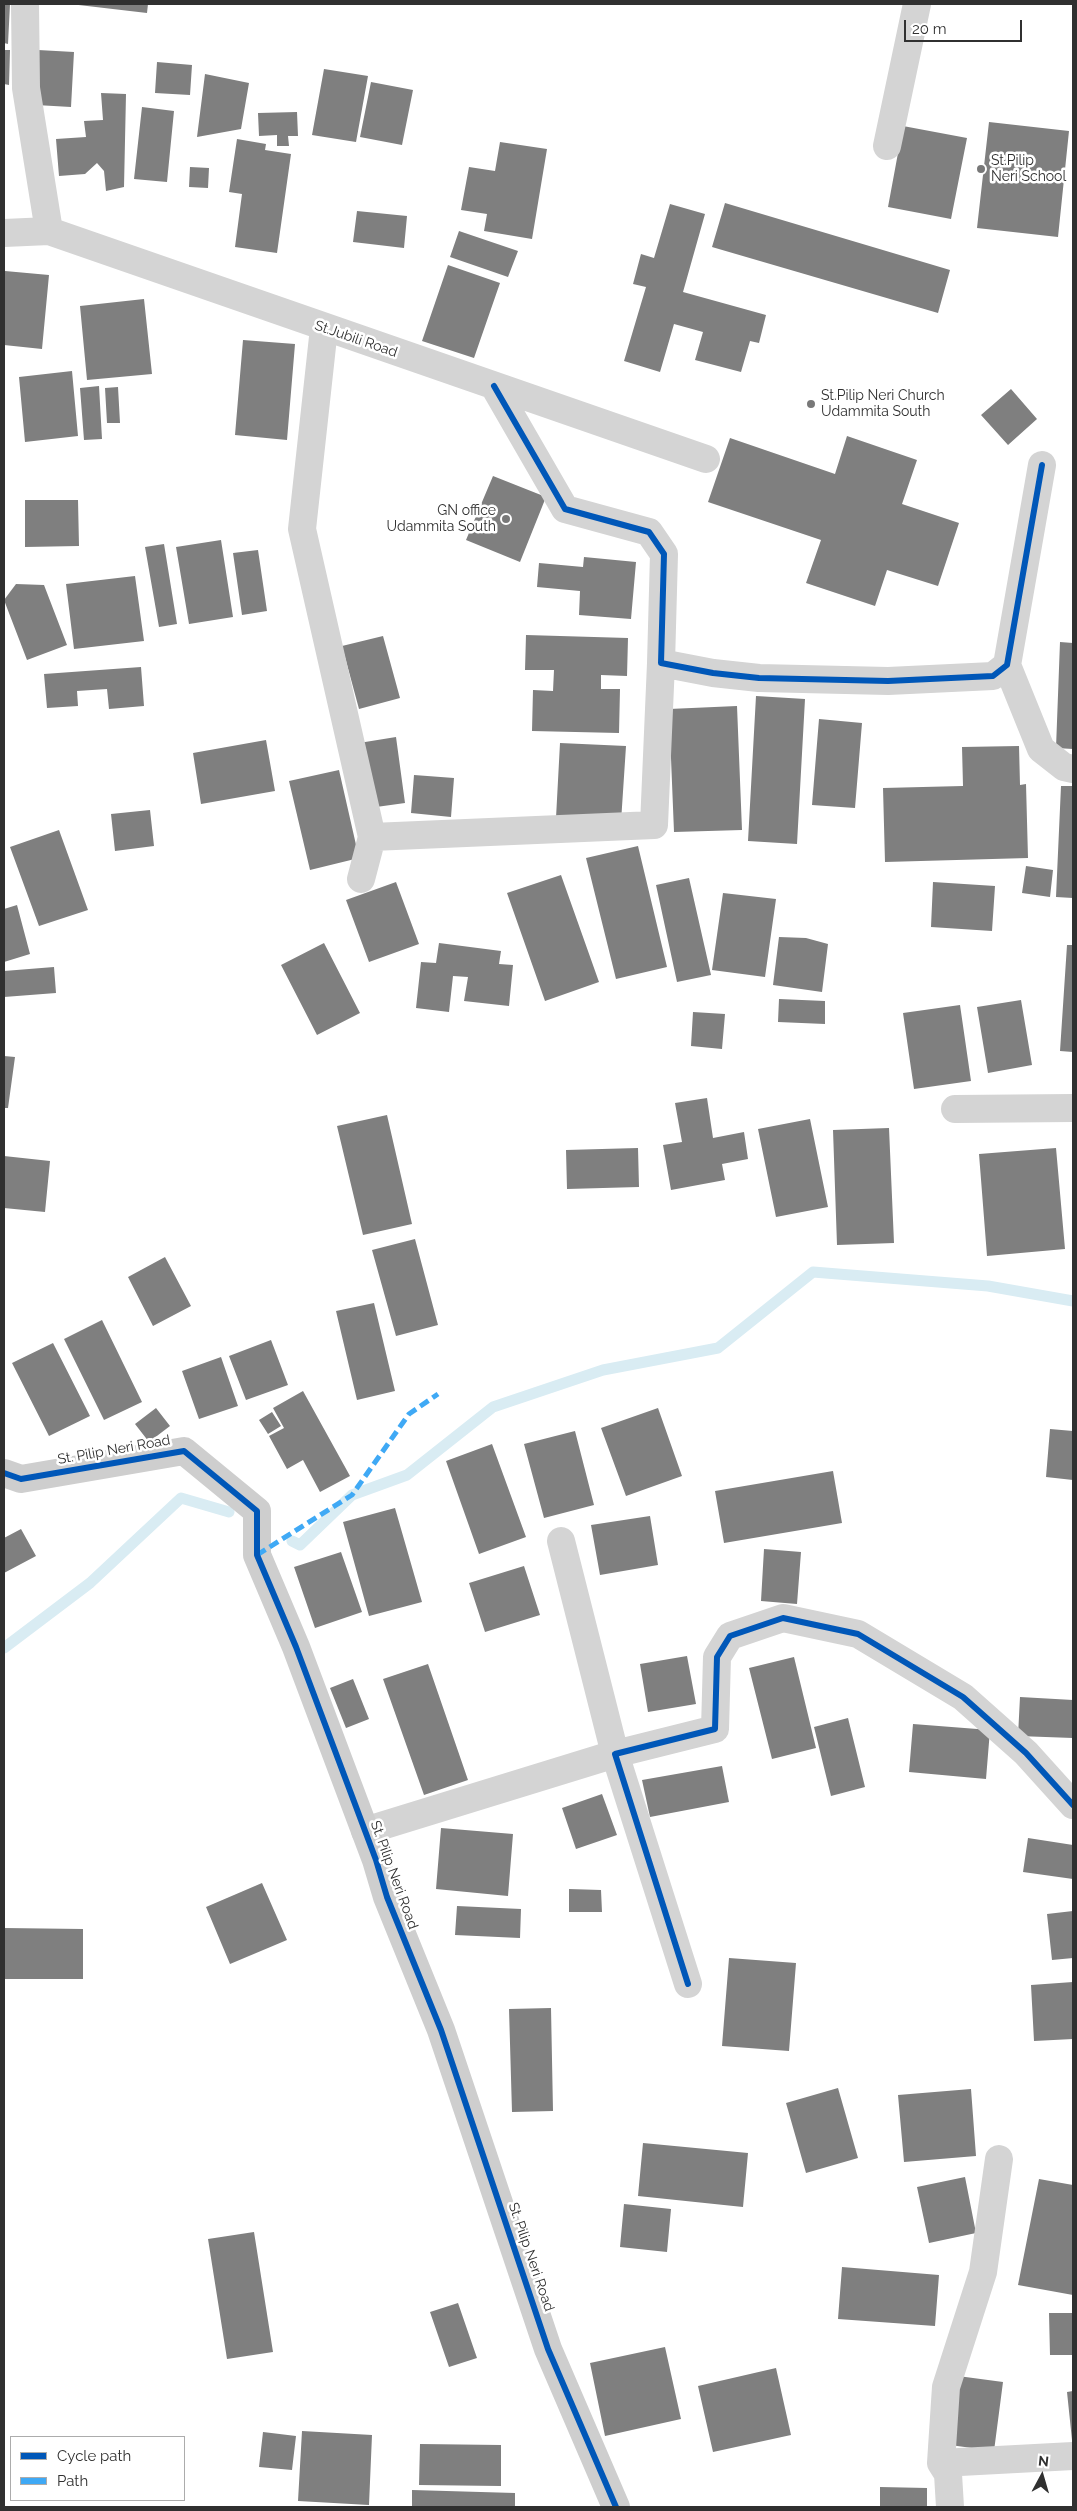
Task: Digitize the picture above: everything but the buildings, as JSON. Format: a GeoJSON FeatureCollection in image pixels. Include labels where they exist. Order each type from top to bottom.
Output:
{"type":"FeatureCollection","features":[{"type":"Feature","properties":{"kind":"street"},"geometry":{"type":"LineString","coordinates":[[25,4],[26,88],[49,231]]}},
{"type":"Feature","properties":{"kind":"street"},"geometry":{"type":"LineString","coordinates":[[888,146],[917,4]]}},
{"type":"Feature","properties":{"kind":"street","name":"St.Jubili Road"},"geometry":{"type":"LineString","coordinates":[[4,233],[49,231],[706,459]]}},
{"type":"Feature","properties":{"kind":"street"},"geometry":{"type":"LineString","coordinates":[[324,328],[302,529],[372,837],[361,879]]}},
{"type":"Feature","properties":{"kind":"street"},"geometry":{"type":"LineString","coordinates":[[372,837],[654,825],[664,554],[650,532],[565,509],[494,386]]}},
{"type":"Feature","properties":{"kind":"street"},"geometry":{"type":"LineString","coordinates":[[1042,465],[1007,665],[1040,749],[1064,767],[1073,769]]}},
{"type":"Feature","properties":{"kind":"street"},"geometry":{"type":"LineString","coordinates":[[661,663],[759,678],[888,681],[993,676],[1007,665]]}},
{"type":"Feature","properties":{"kind":"street"},"geometry":{"type":"LineString","coordinates":[[955,1109],[1073,1108]]}},
{"type":"Feature","properties":{"kind":"street","name":"St. Pilip Neri Road"},"geometry":{"type":"LineString","coordinates":[[4,1473],[21,1479],[184,1451],[257,1511],[257,1555],[296,1647],[365,1831],[387,1896],[441,2030],[548,2349],[616,2507]]}},
{"type":"Feature","properties":{"kind":"street"},"geometry":{"type":"LineString","coordinates":[[561,1541],[616,1754],[688,1984]]}},
{"type":"Feature","properties":{"kind":"street"},"geometry":{"type":"LineString","coordinates":[[365,1831],[616,1754],[715,1729],[717,1658],[721,1650],[730,1636],[783,1618],[858,1634],[963,1697],[1026,1753],[1073,1805]]}},
{"type":"Feature","properties":{"kind":"street"},"geometry":{"type":"LineString","coordinates":[[950,2507],[948,2474],[941,2463],[946,2387],[983,2272],[999,2158]]}},
{"type":"Feature","properties":{"kind":"street"},"geometry":{"type":"LineString","coordinates":[[941,2463],[1073,2456]]}},
{"type":"Feature","properties":{"kind":"waterway"},"geometry":{"type":"LineString","coordinates":[[292,1541],[300,1545],[352,1495],[407,1475],[493,1407],[603,1370],[718,1348],[813,1272],[988,1286],[1073,1301]]}},
{"type":"Feature","properties":{"kind":"waterway"},"geometry":{"type":"LineString","coordinates":[[4,1648],[90,1583],[181,1498],[229,1512]]}},
{"type":"Feature","properties":{"kind":"marked path"},"geometry":{"type":"LineString","coordinates":[[257,1555],[352,1495],[409,1414],[438,1394]]}},
{"type":"Feature","properties":{"kind":"cycle path"},"geometry":{"type":"LineString","coordinates":[[494,386],[565,509],[649,532],[664,554],[661,663],[713,673],[759,678],[888,681],[993,676],[1007,665],[1042,465]]}},
{"type":"Feature","properties":{"kind":"cycle path"},"geometry":{"type":"LineString","coordinates":[[4,1473],[21,1479],[184,1451],[257,1511],[257,1555],[296,1647],[376,1860],[387,1897],[441,2030],[548,2349],[616,2507]]}},
{"type":"Feature","properties":{"kind":"cycle path"},"geometry":{"type":"LineString","coordinates":[[688,1984],[615,1754],[715,1729],[717,1657],[730,1636],[783,1618],[858,1634],[963,1697],[1026,1753],[1073,1805]]}},
{"type":"Feature","properties":{"kind":"place","name":"St.Pilip Neri School"},"geometry":{"type":"Point","coordinates":[981,169]}},
{"type":"Feature","properties":{"kind":"place","name":"St.Pilip Neri Church Udammita South"},"geometry":{"type":"Point","coordinates":[811,404]}},
{"type":"Feature","properties":{"kind":"place","name":"GN office Udammita South"},"geometry":{"type":"Point","coordinates":[506,519]}}]}
